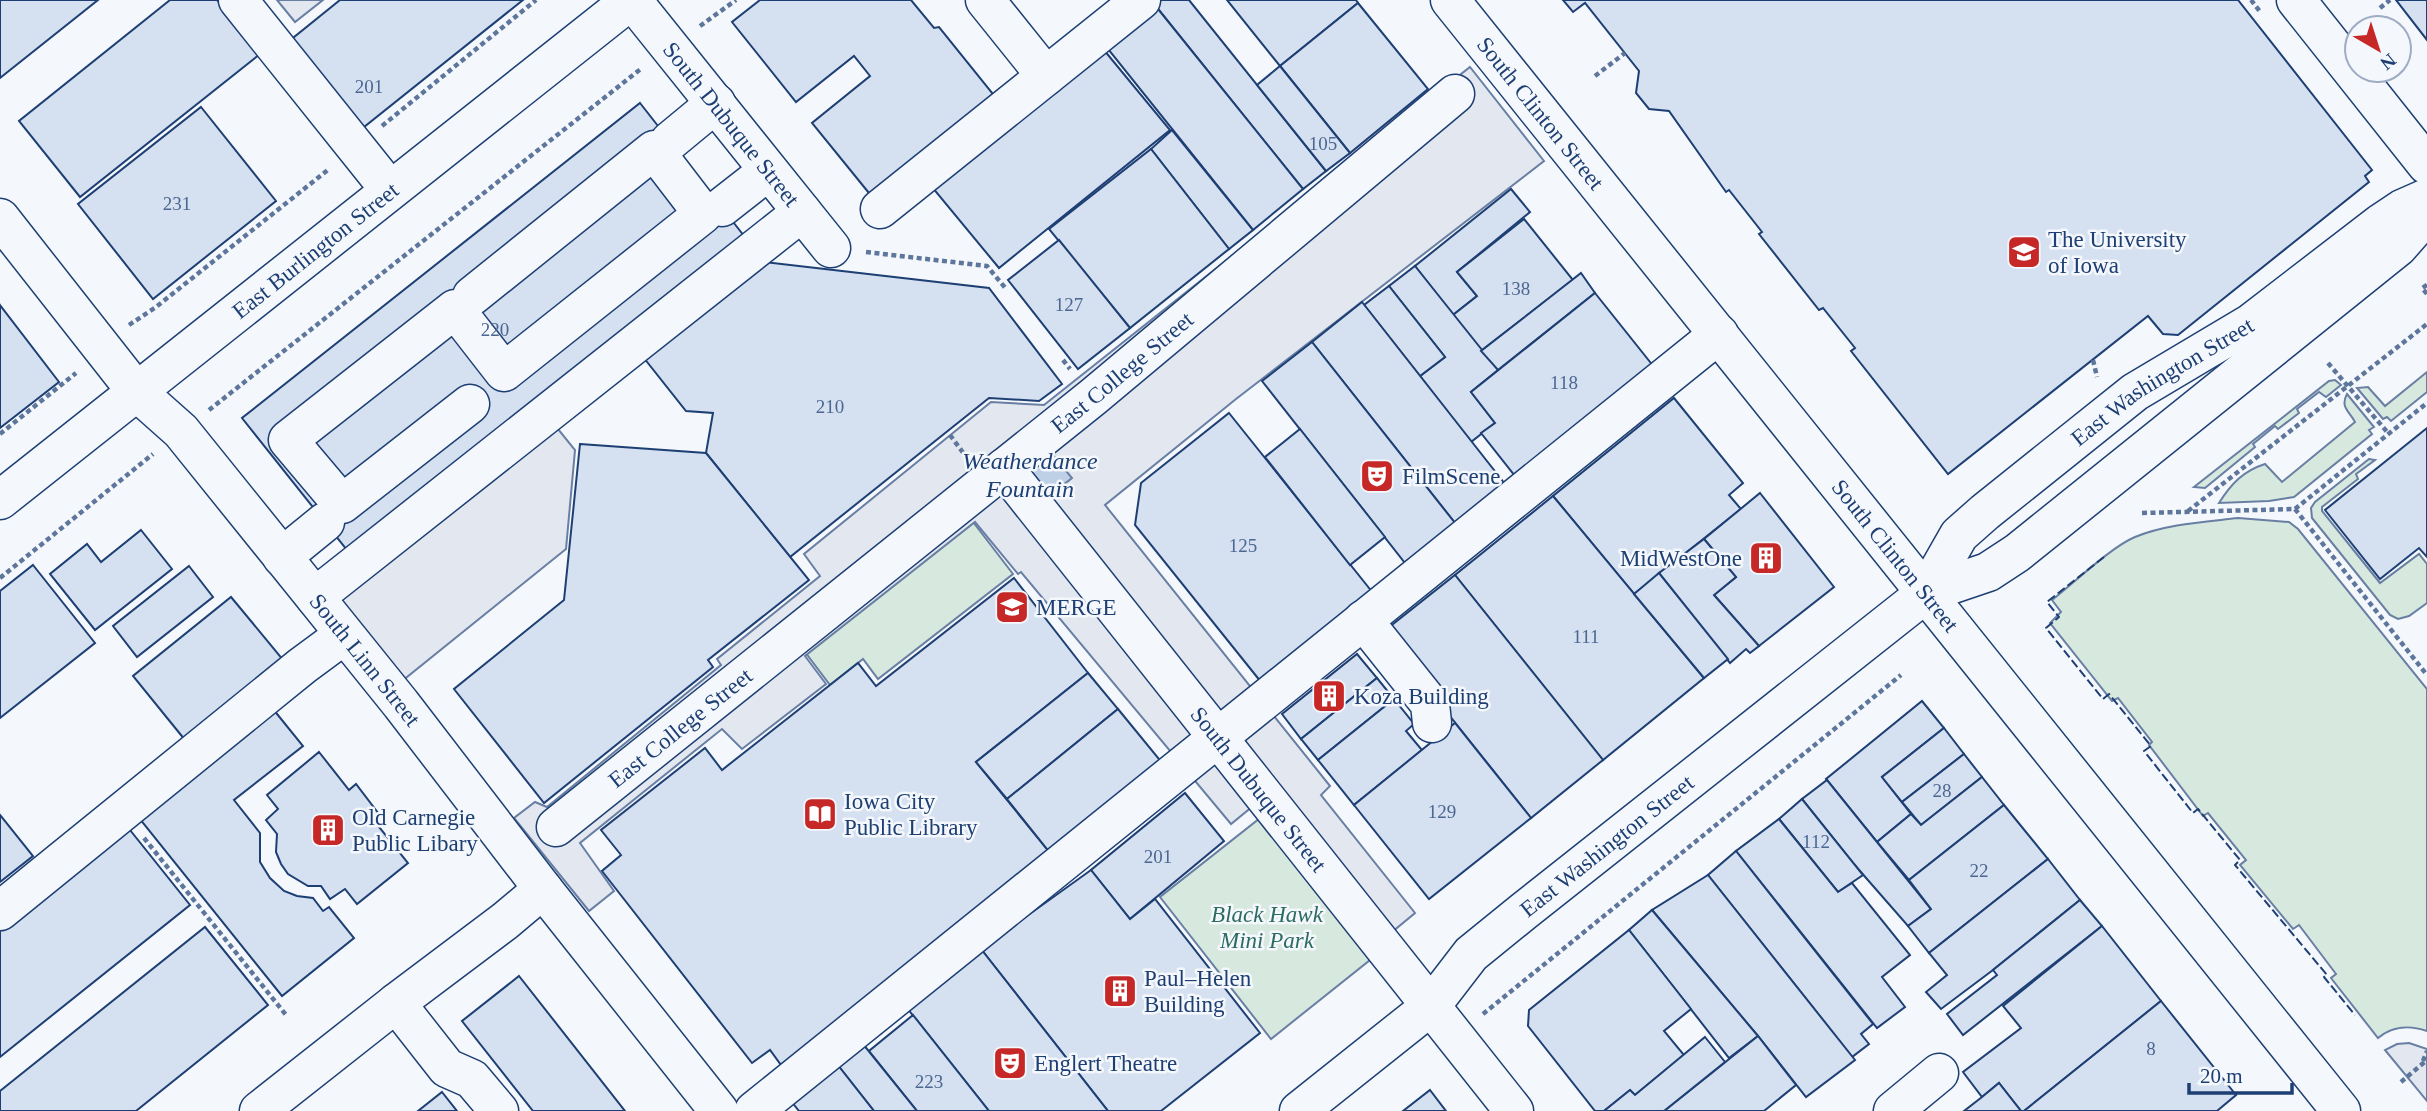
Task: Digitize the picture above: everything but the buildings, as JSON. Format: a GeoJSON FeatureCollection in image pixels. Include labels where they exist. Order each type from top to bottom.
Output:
{"type":"FeatureCollection","features":[{"type":"Feature","properties":{"kind":"street"},"geometry":{"type":"LineString","coordinates":[[238,0],[390,190]]}},
{"type":"Feature","properties":{"kind":"street","name":"South Dubuque Street"},"geometry":{"type":"LineString","coordinates":[[632,0],[831,248]]}},
{"type":"Feature","properties":{"kind":"street","name":"East Burlington Street"},"geometry":{"type":"LineString","coordinates":[[0,500],[632,0]]}},
{"type":"Feature","properties":{"kind":"street"},"geometry":{"type":"LineString","coordinates":[[985,0],[1046,76]]}},
{"type":"Feature","properties":{"kind":"street"},"geometry":{"type":"LineString","coordinates":[[880,209],[1046,76],[1088,48],[1141,0]]}},
{"type":"Feature","properties":{"kind":"street","name":"South Clinton Street"},"geometry":{"type":"LineString","coordinates":[[1450,0],[2341,1111]]}},
{"type":"Feature","properties":{"kind":"street"},"geometry":{"type":"LineString","coordinates":[[2296,0],[2427,165]]}},
{"type":"Feature","properties":{"kind":"street","name":"East College Street"},"geometry":{"type":"LineString","coordinates":[[556,827],[1103,388],[1455,94]]}},
{"type":"Feature","properties":{"kind":"street"},"geometry":{"type":"LineString","coordinates":[[670,141],[716,103]]}},
{"type":"Feature","properties":{"kind":"street"},"geometry":{"type":"LineString","coordinates":[[470,404],[342,503],[288,440],[455,309],[504,372],[703,214],[654,150],[472,296]]}},
{"type":"Feature","properties":{"kind":"street"},"geometry":{"type":"LineString","coordinates":[[722,207],[768,171]]}},
{"type":"Feature","properties":{"kind":"street","name":"East Washington Street"},"geometry":{"type":"LineString","coordinates":[[1926,593],[1959,535],[2135,392],[2251,323],[2381,223],[2402,209],[2427,198]]}},
{"type":"Feature","properties":{"kind":"street"},"geometry":{"type":"LineString","coordinates":[[315,597],[802,212]]}},
{"type":"Feature","properties":{"kind":"street","name":"East Washington Street"},"geometry":{"type":"LineString","coordinates":[[1298,1111],[1430,1006],[1471,954],[1926,593],[1988,572],[2017,553],[2398,247],[2427,214]]}},
{"type":"Feature","properties":{"kind":"street","name":"South Linn Street"},"geometry":{"type":"LineString","coordinates":[[0,218],[136,391],[181,431],[315,597],[719,1111]]}},
{"type":"Feature","properties":{"kind":"street"},"geometry":{"type":"LineString","coordinates":[[754,1111],[1718,334]]}},
{"type":"Feature","properties":{"kind":"street","name":"South Dubuque Street"},"geometry":{"type":"LineString","coordinates":[[1004,468],[1514,1111]]}},
{"type":"Feature","properties":{"kind":"street"},"geometry":{"type":"LineString","coordinates":[[282,557],[325,522]]}},
{"type":"Feature","properties":{"kind":"street"},"geometry":{"type":"LineString","coordinates":[[1363,620],[1430,704],[1432,723]]}},
{"type":"Feature","properties":{"kind":"street"},"geometry":{"type":"LineString","coordinates":[[0,911],[302,666],[344,635]]}},
{"type":"Feature","properties":{"kind":"street"},"geometry":{"type":"LineString","coordinates":[[259,1111],[543,889]]}},
{"type":"Feature","properties":{"kind":"street"},"geometry":{"type":"LineString","coordinates":[[396,1003],[447,1068],[472,1079],[499,1111]]}},
{"type":"Feature","properties":{"kind":"street"},"geometry":{"type":"LineString","coordinates":[[1893,1111],[1939,1073]]}},
{"type":"Feature","properties":{"kind":"path"},"geometry":{"type":"LineString","coordinates":[[0,434],[62,386],[102,347],[357,148],[536,0]]}},
{"type":"Feature","properties":{"kind":"path"},"geometry":{"type":"LineString","coordinates":[[0,578],[181,431],[670,48],[736,0]]}},
{"type":"Feature","properties":{"kind":"path"},"geometry":{"type":"LineString","coordinates":[[2380,8],[2390,0]]}},
{"type":"Feature","properties":{"kind":"path"},"geometry":{"type":"LineString","coordinates":[[1595,76],[1625,54]]}},
{"type":"Feature","properties":{"kind":"path"},"geometry":{"type":"LineString","coordinates":[[831,248],[987,266],[1007,290]]}},
{"type":"Feature","properties":{"kind":"path"},"geometry":{"type":"LineString","coordinates":[[2427,285],[2422,288],[2427,294]]}},
{"type":"Feature","properties":{"kind":"path"},"geometry":{"type":"LineString","coordinates":[[2186,512],[2427,324]]}},
{"type":"Feature","properties":{"kind":"path"},"geometry":{"type":"LineString","coordinates":[[2093,360],[2096,374]]}},
{"type":"Feature","properties":{"kind":"path"},"geometry":{"type":"LineString","coordinates":[[2328,363],[2388,433]]}},
{"type":"Feature","properties":{"kind":"path"},"geometry":{"type":"LineString","coordinates":[[2142,513],[2295,509],[2427,403]]}},
{"type":"Feature","properties":{"kind":"path"},"geometry":{"type":"LineString","coordinates":[[2295,509],[2427,675]]}},
{"type":"Feature","properties":{"kind":"path"},"geometry":{"type":"LineString","coordinates":[[1494,1006],[1901,675]]}},
{"type":"Feature","properties":{"kind":"path"},"geometry":{"type":"LineString","coordinates":[[123,811],[286,1015]]}},
{"type":"Feature","properties":{"kind":"path"},"geometry":{"type":"LineString","coordinates":[[2401,1082],[2426,1063],[2427,1051]]}},
{"type":"Feature","properties":{"kind":"green space"},"geometry":{"type":"Polygon","coordinates":[[[2427,372],[2427,392],[2391,421],[2387,417],[2383,419],[2357,388],[2368,387],[2385,406],[2427,372]]]}},
{"type":"Feature","properties":{"kind":"green space"},"geometry":{"type":"Polygon","coordinates":[[[2335,380],[2341,385],[2326,397],[2319,392],[2297,409],[2299,413],[2278,429],[2275,426],[2253,444],[2255,447],[2205,488],[2194,487],[2329,381],[2335,380]]]}},
{"type":"Feature","properties":{"kind":"green space"},"geometry":{"type":"Polygon","coordinates":[[[2347,394],[2374,427],[2369,430],[2372,434],[2294,497],[2219,503],[2238,479],[2265,464],[2282,482],[2355,422],[2345,406],[2347,394]]]}},
{"type":"Feature","properties":{"kind":"green space"},"geometry":{"type":"Polygon","coordinates":[[[2369,459],[2375,460],[2356,474],[2358,479],[2322,507],[2322,511],[2380,583],[2419,554],[2427,564],[2427,603],[2409,616],[2398,619],[2390,615],[2312,518],[2311,508],[2315,502],[2369,459]]]}},
{"type":"Feature","properties":{"kind":"green space"},"geometry":{"type":"Polygon","coordinates":[[[970,518],[1013,574],[878,679],[863,659],[830,685],[802,648],[970,518]]]}},
{"type":"Feature","properties":{"kind":"green space"},"geometry":{"type":"Polygon","coordinates":[[[2238,518],[2289,522],[2298,529],[2427,689],[2427,1031],[2401,1028],[2378,1038],[2331,978],[2336,974],[2299,925],[2293,929],[2240,865],[2246,860],[2208,813],[2203,816],[2149,745],[2152,742],[2118,698],[2112,701],[2050,623],[2061,612],[2052,600],[2125,542],[2173,526],[2238,518]]]}},
{"type":"Feature","properties":{"kind":"green space","name":"Black Hawk Mini Park"},"geometry":{"type":"Polygon","coordinates":[[[1264,815],[1375,956],[1271,1039],[1160,897],[1264,815]]]}},
{"type":"Feature","properties":{"kind":"shaded area"},"geometry":{"type":"Polygon","coordinates":[[[277,0],[323,0],[295,22],[277,0]]]}},
{"type":"Feature","properties":{"kind":"shaded area"},"geometry":{"type":"Polygon","coordinates":[[[1470,67],[1544,161],[1236,399],[1105,505],[1330,786],[1321,795],[1415,913],[1375,946],[1258,802],[1231,824],[1021,572],[1018,574],[975,522],[805,656],[826,684],[742,749],[722,729],[580,843],[614,891],[589,911],[514,818],[535,802],[547,807],[721,665],[717,659],[820,576],[804,554],[991,402],[1044,405],[1470,67]]]}},
{"type":"Feature","properties":{"kind":"shaded area"},"geometry":{"type":"Polygon","coordinates":[[[541,408],[575,450],[566,549],[402,681],[322,580],[541,408]]]}},
{"type":"Feature","properties":{"kind":"shaded area"},"geometry":{"type":"Polygon","coordinates":[[[2409,1043],[2427,1049],[2427,1101],[2385,1050],[2397,1044],[2409,1043]]]}},
{"type":"Feature","properties":{"kind":"water","name":"Weatherdance Fountain"},"geometry":{"type":"Polygon","coordinates":[[[1035,433],[1072,478],[1024,516],[1035,433]]]}},
{"type":"Feature","properties":{"kind":"fence"},"geometry":{"type":"LineString","coordinates":[[2104,557],[2047,602],[2059,617],[2046,628],[2103,699],[2109,694],[2151,746],[2144,751],[2193,813],[2198,809],[2240,860],[2235,865],[2327,975],[2324,977],[2355,1015]]}},
{"type":"Feature","properties":{"kind":"place","name":"The University of Iowa"},"geometry":{"type":"Point","coordinates":[2024,252]}},
{"type":"Feature","properties":{"kind":"place","name":"FilmScene"},"geometry":{"type":"Point","coordinates":[1377,476]}},
{"type":"Feature","properties":{"kind":"place","name":"MidWestOne"},"geometry":{"type":"Point","coordinates":[1766,558]}},
{"type":"Feature","properties":{"kind":"place","name":"MERGE"},"geometry":{"type":"Point","coordinates":[1012,607]}},
{"type":"Feature","properties":{"kind":"place","name":"Koza Building"},"geometry":{"type":"Point","coordinates":[1329,696]}},
{"type":"Feature","properties":{"kind":"place","name":"Iowa City Public Library"},"geometry":{"type":"Point","coordinates":[820,814]}},
{"type":"Feature","properties":{"kind":"place","name":"Old Carnegie Public Libary"},"geometry":{"type":"Point","coordinates":[328,830]}},
{"type":"Feature","properties":{"kind":"place","name":"Paul–Helen Building"},"geometry":{"type":"Point","coordinates":[1120,991]}},
{"type":"Feature","properties":{"kind":"place","name":"Englert Theatre"},"geometry":{"type":"Point","coordinates":[1010,1063]}}]}
